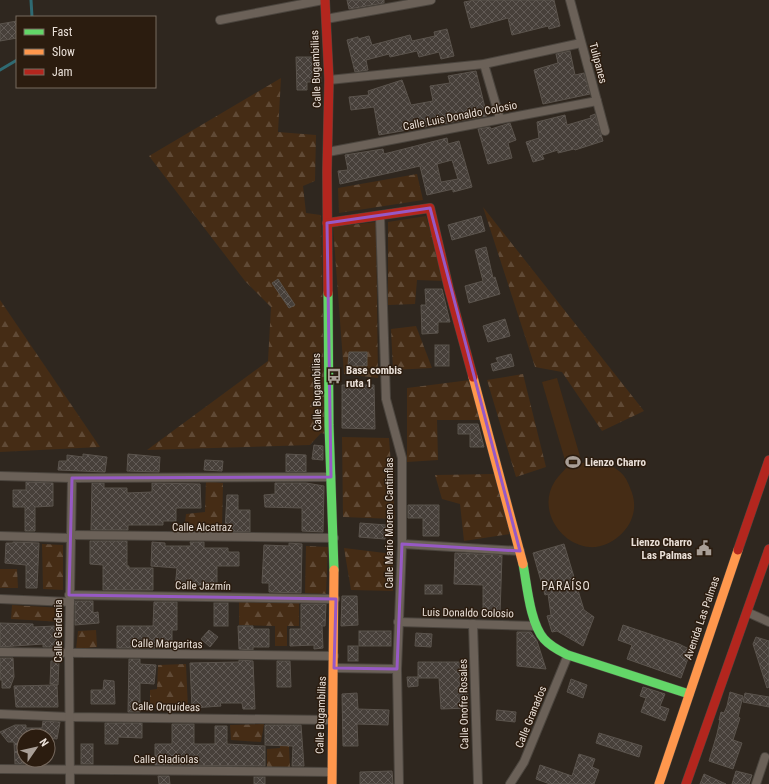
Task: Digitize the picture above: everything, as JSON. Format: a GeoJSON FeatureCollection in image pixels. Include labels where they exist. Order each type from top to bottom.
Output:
{"type":"FeatureCollection","features":[{"type":"Feature","properties":{"kind":"street","name":"Calle Bugambilias"},"geometry":{"type":"LineString","coordinates":[[324,0],[329,80],[327,223],[329,425],[336,599],[332,720],[332,784]]}},
{"type":"Feature","properties":{"kind":"street"},"geometry":{"type":"LineString","coordinates":[[220,20],[324,0]]}},
{"type":"Feature","properties":{"kind":"street"},"geometry":{"type":"LineString","coordinates":[[326,19],[430,0]]}},
{"type":"Feature","properties":{"kind":"street","name":"Tulipanes"},"geometry":{"type":"LineString","coordinates":[[570,0],[605,131]]}},
{"type":"Feature","properties":{"kind":"street"},"geometry":{"type":"LineString","coordinates":[[329,80],[484,64],[581,43]]}},
{"type":"Feature","properties":{"kind":"street"},"geometry":{"type":"LineString","coordinates":[[484,64],[500,119]]}},
{"type":"Feature","properties":{"kind":"street","name":"Calle Luis Donaldo Colosio"},"geometry":{"type":"LineString","coordinates":[[328,152],[597,101]]}},
{"type":"Feature","properties":{"kind":"street"},"geometry":{"type":"LineString","coordinates":[[327,223],[430,208],[449,289],[520,551],[536,626],[544,639],[553,647],[568,655],[689,694]]}},
{"type":"Feature","properties":{"kind":"street","name":"Calle Mario Moreno Cantinflas"},"geometry":{"type":"LineString","coordinates":[[380,216],[386,399],[402,458],[402,544],[397,669],[399,784]]}},
{"type":"Feature","properties":{"kind":"street","name":"Avenida Las Palmas"},"geometry":{"type":"LineString","coordinates":[[659,784],[769,460]]}},
{"type":"Feature","properties":{"kind":"street"},"geometry":{"type":"LineString","coordinates":[[0,476],[72,478],[331,477]]}},
{"type":"Feature","properties":{"kind":"street","name":"Calle Gardenia"},"geometry":{"type":"LineString","coordinates":[[70,784],[69,654],[72,478]]}},
{"type":"Feature","properties":{"kind":"street","name":"Calle Alcatraz"},"geometry":{"type":"LineString","coordinates":[[0,536],[334,538]]}},
{"type":"Feature","properties":{"kind":"street"},"geometry":{"type":"LineString","coordinates":[[402,544],[520,551]]}},
{"type":"Feature","properties":{"kind":"street"},"geometry":{"type":"LineString","coordinates":[[686,784],[769,548]]}},
{"type":"Feature","properties":{"kind":"street","name":"Calle Jazmín"},"geometry":{"type":"LineString","coordinates":[[0,599],[336,599]]}},
{"type":"Feature","properties":{"kind":"street"},"geometry":{"type":"LineString","coordinates":[[747,612],[769,622]]}},
{"type":"Feature","properties":{"kind":"street","name":"Luis Donaldo Colosio"},"geometry":{"type":"LineString","coordinates":[[398,622],[536,626]]}},
{"type":"Feature","properties":{"kind":"street","name":"Calle Onofre Rosales"},"geometry":{"type":"LineString","coordinates":[[473,624],[478,784]]}},
{"type":"Feature","properties":{"kind":"street","name":"Calle Margaritas"},"geometry":{"type":"LineString","coordinates":[[0,652],[334,656]]}},
{"type":"Feature","properties":{"kind":"street","name":"Calle Granados"},"geometry":{"type":"LineString","coordinates":[[510,784],[524,762],[568,655]]}},
{"type":"Feature","properties":{"kind":"street"},"geometry":{"type":"LineString","coordinates":[[334,668],[397,669]]}},
{"type":"Feature","properties":{"kind":"street","name":"Calle Orquídeas"},"geometry":{"type":"LineString","coordinates":[[0,714],[70,717],[332,720]]}},
{"type":"Feature","properties":{"kind":"street"},"geometry":{"type":"LineString","coordinates":[[756,784],[765,757]]}},
{"type":"Feature","properties":{"kind":"street","name":"Calle Gladiolas"},"geometry":{"type":"LineString","coordinates":[[0,769],[332,772]]}},
{"type":"Feature","properties":{"kind":"highlighted area"},"geometry":{"type":"Polygon","coordinates":[[[430,208],[520,551],[402,544],[397,669],[334,668],[336,599],[69,595],[72,478],[331,477],[327,223],[430,208]]]}},
{"type":"Feature","properties":{"kind":"green space"},"geometry":{"type":"Polygon","coordinates":[[[281,78],[278,132],[316,135],[315,181],[303,186],[306,213],[321,215],[325,434],[321,433],[310,445],[147,450],[268,361],[271,307],[245,281],[149,156],[281,78]]]}},
{"type":"Feature","properties":{"kind":"green space"},"geometry":{"type":"Polygon","coordinates":[[[417,174],[423,200],[339,213],[338,188],[417,174]]]}},
{"type":"Feature","properties":{"kind":"green space"},"geometry":{"type":"Polygon","coordinates":[[[483,207],[644,411],[602,431],[562,372],[535,367],[483,207]]]}},
{"type":"Feature","properties":{"kind":"green space"},"geometry":{"type":"Polygon","coordinates":[[[426,216],[445,281],[417,280],[415,304],[388,305],[388,222],[426,216]]]}},
{"type":"Feature","properties":{"kind":"green space"},"geometry":{"type":"Polygon","coordinates":[[[376,222],[378,378],[344,374],[333,227],[376,222]]]}},
{"type":"Feature","properties":{"kind":"green space"},"geometry":{"type":"Polygon","coordinates":[[[0,300],[100,447],[0,452],[0,300]]]}},
{"type":"Feature","properties":{"kind":"green space"},"geometry":{"type":"Polygon","coordinates":[[[416,326],[432,368],[393,370],[391,329],[416,326]]]}},
{"type":"Feature","properties":{"kind":"green space"},"geometry":{"type":"Polygon","coordinates":[[[523,374],[546,467],[516,477],[487,380],[523,374]]]}},
{"type":"Feature","properties":{"kind":"green space","name":"Lienzo Charro"},"geometry":{"type":"Polygon","coordinates":[[[557,378],[582,463],[598,461],[617,469],[626,479],[631,489],[634,509],[629,524],[619,537],[605,545],[589,547],[568,539],[560,532],[550,513],[548,502],[550,491],[556,479],[567,467],[542,382],[557,378]]]}},
{"type":"Feature","properties":{"kind":"green space"},"geometry":{"type":"Polygon","coordinates":[[[470,380],[482,420],[437,420],[438,460],[407,462],[407,388],[470,380]]]}},
{"type":"Feature","properties":{"kind":"green space"},"geometry":{"type":"Polygon","coordinates":[[[342,437],[389,438],[395,519],[343,517],[342,437]]]}},
{"type":"Feature","properties":{"kind":"green space"},"geometry":{"type":"Polygon","coordinates":[[[494,474],[510,534],[464,541],[460,504],[442,499],[435,475],[494,474]]]}},
{"type":"Feature","properties":{"kind":"green space"},"geometry":{"type":"Polygon","coordinates":[[[206,481],[223,483],[222,530],[184,531],[186,514],[205,512],[206,481]]]}},
{"type":"Feature","properties":{"kind":"green space"},"geometry":{"type":"Polygon","coordinates":[[[42,544],[63,545],[63,590],[43,589],[42,544]]]}},
{"type":"Feature","properties":{"kind":"green space"},"geometry":{"type":"Polygon","coordinates":[[[306,546],[328,547],[326,594],[305,593],[306,546]]]}},
{"type":"Feature","properties":{"kind":"green space"},"geometry":{"type":"Polygon","coordinates":[[[344,548],[393,554],[393,591],[351,590],[344,548]]]}},
{"type":"Feature","properties":{"kind":"green space"},"geometry":{"type":"Polygon","coordinates":[[[0,569],[17,569],[18,588],[0,588],[0,569]]]}},
{"type":"Feature","properties":{"kind":"green space"},"geometry":{"type":"Polygon","coordinates":[[[239,602],[299,602],[299,626],[287,626],[287,646],[275,646],[275,626],[239,625],[239,602]]]}},
{"type":"Feature","properties":{"kind":"green space"},"geometry":{"type":"Polygon","coordinates":[[[12,605],[62,608],[62,622],[11,619],[12,605]]]}},
{"type":"Feature","properties":{"kind":"green space"},"geometry":{"type":"Polygon","coordinates":[[[96,630],[97,647],[76,649],[78,631],[96,630]]]}},
{"type":"Feature","properties":{"kind":"green space"},"geometry":{"type":"Polygon","coordinates":[[[186,664],[188,709],[150,708],[150,690],[157,689],[158,665],[186,664]]]}},
{"type":"Feature","properties":{"kind":"green space"},"geometry":{"type":"Polygon","coordinates":[[[264,724],[261,742],[231,740],[230,725],[264,724]]]}},
{"type":"Feature","properties":{"kind":"green space"},"geometry":{"type":"Polygon","coordinates":[[[281,725],[288,726],[290,768],[267,768],[267,749],[280,748],[281,725]]]}},
{"type":"Feature","properties":{"kind":"building"},"geometry":{"type":"Polygon","coordinates":[[[347,0],[384,0],[384,3],[349,9],[347,0]]]}},
{"type":"Feature","properties":{"kind":"building"},"geometry":{"type":"Polygon","coordinates":[[[475,0],[554,0],[560,26],[549,29],[548,26],[512,35],[508,18],[471,28],[464,2],[475,0]]]}},
{"type":"Feature","properties":{"kind":"building"},"geometry":{"type":"Polygon","coordinates":[[[16,21],[16,38],[0,41],[0,24],[16,21]]]}},
{"type":"Feature","properties":{"kind":"building"},"geometry":{"type":"Polygon","coordinates":[[[447,29],[454,56],[441,59],[439,52],[419,57],[417,51],[390,57],[389,54],[366,60],[368,70],[355,72],[347,40],[369,36],[372,45],[410,35],[412,41],[435,36],[434,32],[447,29]]]}},
{"type":"Feature","properties":{"kind":"building"},"geometry":{"type":"Polygon","coordinates":[[[570,51],[575,75],[584,73],[590,94],[543,104],[534,70],[558,63],[556,54],[570,51]]]}},
{"type":"Feature","properties":{"kind":"building"},"geometry":{"type":"Polygon","coordinates":[[[296,57],[319,57],[321,82],[307,82],[307,90],[297,90],[296,57]]]}},
{"type":"Feature","properties":{"kind":"building"},"geometry":{"type":"Polygon","coordinates":[[[476,71],[487,116],[379,135],[374,107],[351,110],[349,97],[369,95],[368,91],[402,80],[411,105],[433,101],[430,86],[450,83],[448,76],[476,71]]]}},
{"type":"Feature","properties":{"kind":"building"},"geometry":{"type":"Polygon","coordinates":[[[595,114],[603,141],[575,150],[558,153],[558,150],[542,155],[544,159],[533,162],[526,142],[539,138],[537,122],[565,115],[567,125],[591,118],[590,116],[595,114]]]}},
{"type":"Feature","properties":{"kind":"building"},"geometry":{"type":"Polygon","coordinates":[[[510,123],[516,140],[508,143],[512,158],[488,164],[478,129],[490,127],[491,129],[510,123]]]}},
{"type":"Feature","properties":{"kind":"building"},"geometry":{"type":"Polygon","coordinates":[[[447,138],[448,144],[459,141],[472,187],[453,192],[453,189],[427,195],[420,166],[340,184],[338,171],[348,170],[345,155],[383,149],[384,154],[447,138]],[[452,160],[437,164],[441,182],[458,179],[452,160]]]}},
{"type":"Feature","properties":{"kind":"building"},"geometry":{"type":"Polygon","coordinates":[[[481,216],[485,231],[452,240],[448,225],[481,216]]]}},
{"type":"Feature","properties":{"kind":"building"},"geometry":{"type":"Polygon","coordinates":[[[486,247],[493,278],[495,277],[500,294],[469,303],[465,286],[483,281],[475,250],[486,247]]]}},
{"type":"Feature","properties":{"kind":"building"},"geometry":{"type":"Polygon","coordinates":[[[278,279],[295,305],[289,308],[272,283],[278,279]]]}},
{"type":"Feature","properties":{"kind":"building"},"geometry":{"type":"Polygon","coordinates":[[[425,289],[442,289],[450,322],[438,322],[438,333],[422,334],[421,305],[426,305],[425,289]]]}},
{"type":"Feature","properties":{"kind":"building"},"geometry":{"type":"Polygon","coordinates":[[[505,319],[510,336],[488,342],[483,326],[505,319]]]}},
{"type":"Feature","properties":{"kind":"building"},"geometry":{"type":"Polygon","coordinates":[[[435,345],[449,345],[449,366],[435,366],[435,345]]]}},
{"type":"Feature","properties":{"kind":"building"},"geometry":{"type":"Polygon","coordinates":[[[349,352],[367,352],[367,366],[348,366],[349,352]]]}},
{"type":"Feature","properties":{"kind":"building"},"geometry":{"type":"Polygon","coordinates":[[[511,354],[514,366],[493,371],[491,364],[498,362],[496,358],[511,354]]]}},
{"type":"Feature","properties":{"kind":"building"},"geometry":{"type":"Polygon","coordinates":[[[342,385],[374,385],[375,429],[342,428],[342,385]]]}},
{"type":"Feature","properties":{"kind":"building"},"geometry":{"type":"Polygon","coordinates":[[[458,424],[478,424],[484,447],[470,447],[470,434],[458,434],[458,424]]]}},
{"type":"Feature","properties":{"kind":"building"},"geometry":{"type":"Polygon","coordinates":[[[314,445],[323,446],[323,460],[312,459],[314,445]]]}},
{"type":"Feature","properties":{"kind":"building"},"geometry":{"type":"Polygon","coordinates":[[[83,454],[107,457],[105,472],[58,470],[59,461],[67,461],[67,455],[83,457],[83,454]]]}},
{"type":"Feature","properties":{"kind":"building"},"geometry":{"type":"Polygon","coordinates":[[[128,454],[160,457],[159,472],[127,471],[128,454]]]}},
{"type":"Feature","properties":{"kind":"building"},"geometry":{"type":"Polygon","coordinates":[[[286,454],[306,455],[306,472],[286,472],[286,454]]]}},
{"type":"Feature","properties":{"kind":"building"},"geometry":{"type":"Polygon","coordinates":[[[205,460],[223,461],[222,471],[204,470],[205,460]]]}},
{"type":"Feature","properties":{"kind":"building"},"geometry":{"type":"Polygon","coordinates":[[[26,482],[53,483],[53,506],[35,507],[35,531],[25,531],[25,507],[13,507],[13,490],[26,490],[26,482]]]}},
{"type":"Feature","properties":{"kind":"building"},"geometry":{"type":"Polygon","coordinates":[[[92,483],[104,483],[104,488],[127,488],[127,493],[152,492],[152,483],[200,484],[201,508],[176,508],[176,521],[163,521],[163,525],[128,525],[128,530],[91,530],[92,483]]]}},
{"type":"Feature","properties":{"kind":"building"},"geometry":{"type":"Polygon","coordinates":[[[275,483],[306,483],[324,486],[323,532],[302,531],[302,508],[265,507],[264,495],[275,494],[275,483]]]}},
{"type":"Feature","properties":{"kind":"building"},"geometry":{"type":"Polygon","coordinates":[[[227,495],[238,495],[238,510],[250,510],[250,532],[225,531],[227,495]]]}},
{"type":"Feature","properties":{"kind":"building"},"geometry":{"type":"Polygon","coordinates":[[[408,505],[439,505],[439,536],[423,536],[423,518],[408,518],[408,505]]]}},
{"type":"Feature","properties":{"kind":"building"},"geometry":{"type":"Polygon","coordinates":[[[360,523],[386,525],[385,539],[359,537],[360,523]]]}},
{"type":"Feature","properties":{"kind":"building"},"geometry":{"type":"Polygon","coordinates":[[[90,541],[127,541],[127,566],[129,566],[129,568],[153,568],[153,590],[103,590],[103,565],[90,564],[90,541]]]}},
{"type":"Feature","properties":{"kind":"building"},"geometry":{"type":"Polygon","coordinates":[[[152,542],[165,543],[165,546],[191,546],[190,542],[204,542],[204,548],[228,548],[228,552],[239,552],[239,566],[217,566],[217,585],[188,585],[187,589],[175,588],[177,568],[151,566],[152,542]]]}},
{"type":"Feature","properties":{"kind":"building"},"geometry":{"type":"Polygon","coordinates":[[[6,543],[39,543],[37,588],[26,588],[26,565],[5,563],[6,543]]]}},
{"type":"Feature","properties":{"kind":"building"},"geometry":{"type":"Polygon","coordinates":[[[289,543],[302,544],[301,593],[269,592],[269,583],[262,583],[264,545],[289,546],[289,543]]]}},
{"type":"Feature","properties":{"kind":"building"},"geometry":{"type":"Polygon","coordinates":[[[564,544],[584,610],[594,617],[583,646],[557,631],[552,632],[547,616],[551,615],[548,594],[545,595],[533,553],[564,544]]]}},
{"type":"Feature","properties":{"kind":"building"},"geometry":{"type":"Polygon","coordinates":[[[455,553],[502,555],[500,614],[483,614],[483,585],[454,584],[455,553]]]}},
{"type":"Feature","properties":{"kind":"building"},"geometry":{"type":"Polygon","coordinates":[[[425,585],[442,585],[442,594],[425,594],[425,585]]]}},
{"type":"Feature","properties":{"kind":"building"},"geometry":{"type":"Polygon","coordinates":[[[342,596],[357,596],[358,625],[341,626],[342,596]]]}},
{"type":"Feature","properties":{"kind":"building"},"geometry":{"type":"Polygon","coordinates":[[[75,601],[93,601],[93,613],[98,612],[99,623],[75,625],[75,601]]]}},
{"type":"Feature","properties":{"kind":"building"},"geometry":{"type":"Polygon","coordinates":[[[154,602],[177,602],[177,630],[172,630],[172,645],[166,645],[165,648],[117,648],[117,626],[153,626],[154,602]]]}},
{"type":"Feature","properties":{"kind":"building"},"geometry":{"type":"Polygon","coordinates":[[[214,603],[228,603],[228,626],[214,626],[214,603]]]}},
{"type":"Feature","properties":{"kind":"building"},"geometry":{"type":"Polygon","coordinates":[[[301,604],[326,604],[325,626],[322,626],[323,648],[314,649],[314,645],[290,646],[290,629],[301,629],[301,604]]]}},
{"type":"Feature","properties":{"kind":"building"},"geometry":{"type":"Polygon","coordinates":[[[0,623],[33,624],[33,627],[56,626],[57,647],[43,647],[43,644],[0,647],[0,623]]]}},
{"type":"Feature","properties":{"kind":"building"},"geometry":{"type":"Polygon","coordinates":[[[623,625],[679,644],[691,650],[681,678],[627,659],[632,645],[618,640],[623,625]]]}},
{"type":"Feature","properties":{"kind":"building"},"geometry":{"type":"Polygon","coordinates":[[[238,626],[253,626],[253,629],[269,629],[269,647],[253,647],[253,650],[239,649],[238,626]]]}},
{"type":"Feature","properties":{"kind":"building"},"geometry":{"type":"Polygon","coordinates":[[[209,630],[218,637],[210,647],[201,639],[209,630]]]}},
{"type":"Feature","properties":{"kind":"building"},"geometry":{"type":"Polygon","coordinates":[[[359,631],[391,631],[391,646],[359,646],[359,631]]]}},
{"type":"Feature","properties":{"kind":"building"},"geometry":{"type":"Polygon","coordinates":[[[517,632],[531,632],[537,641],[546,669],[517,666],[517,632]]]}},
{"type":"Feature","properties":{"kind":"building"},"geometry":{"type":"Polygon","coordinates":[[[416,633],[432,634],[431,647],[415,646],[416,633]]]}},
{"type":"Feature","properties":{"kind":"building"},"geometry":{"type":"Polygon","coordinates":[[[756,637],[769,641],[769,687],[767,688],[753,644],[756,637]]]}},
{"type":"Feature","properties":{"kind":"building"},"geometry":{"type":"Polygon","coordinates":[[[348,646],[358,646],[358,661],[348,661],[348,646]]]}},
{"type":"Feature","properties":{"kind":"building"},"geometry":{"type":"Polygon","coordinates":[[[0,658],[13,658],[14,677],[10,688],[2,688],[2,680],[0,680],[0,658]]]}},
{"type":"Feature","properties":{"kind":"building"},"geometry":{"type":"Polygon","coordinates":[[[129,659],[140,659],[140,664],[156,665],[154,684],[140,683],[140,712],[128,712],[129,659]]]}},
{"type":"Feature","properties":{"kind":"building"},"geometry":{"type":"Polygon","coordinates":[[[239,660],[253,661],[255,709],[243,709],[242,703],[220,703],[221,706],[192,708],[190,663],[239,662],[239,660]]]}},
{"type":"Feature","properties":{"kind":"building"},"geometry":{"type":"Polygon","coordinates":[[[51,661],[59,661],[58,685],[50,684],[51,661]]]}},
{"type":"Feature","properties":{"kind":"building"},"geometry":{"type":"Polygon","coordinates":[[[277,661],[290,661],[291,687],[277,687],[277,661]]]}},
{"type":"Feature","properties":{"kind":"building"},"geometry":{"type":"Polygon","coordinates":[[[418,662],[467,662],[468,708],[441,709],[439,678],[418,678],[418,662]]]}},
{"type":"Feature","properties":{"kind":"building"},"geometry":{"type":"Polygon","coordinates":[[[407,677],[418,677],[418,686],[408,687],[407,677]]]}},
{"type":"Feature","properties":{"kind":"building"},"geometry":{"type":"Polygon","coordinates":[[[571,679],[587,685],[583,698],[567,692],[571,679]]]}},
{"type":"Feature","properties":{"kind":"building"},"geometry":{"type":"Polygon","coordinates":[[[104,680],[114,681],[115,704],[91,704],[91,690],[103,690],[104,680]]]}},
{"type":"Feature","properties":{"kind":"building"},"geometry":{"type":"Polygon","coordinates":[[[57,685],[58,707],[16,707],[14,686],[57,685]]]}},
{"type":"Feature","properties":{"kind":"building"},"geometry":{"type":"Polygon","coordinates":[[[643,687],[665,694],[660,706],[669,709],[665,721],[641,712],[646,698],[640,696],[643,687]]]}},
{"type":"Feature","properties":{"kind":"building"},"geometry":{"type":"Polygon","coordinates":[[[730,692],[743,696],[738,717],[740,718],[733,740],[742,743],[733,769],[709,761],[717,734],[721,712],[724,713],[730,692]]]}},
{"type":"Feature","properties":{"kind":"building"},"geometry":{"type":"Polygon","coordinates":[[[357,693],[358,709],[389,710],[388,725],[357,724],[358,746],[343,746],[342,694],[357,693]]]}},
{"type":"Feature","properties":{"kind":"building"},"geometry":{"type":"Polygon","coordinates":[[[745,693],[769,697],[769,707],[743,702],[745,693]]]}},
{"type":"Feature","properties":{"kind":"building"},"geometry":{"type":"Polygon","coordinates":[[[497,710],[516,712],[515,722],[496,720],[497,710]]]}},
{"type":"Feature","properties":{"kind":"building"},"geometry":{"type":"Polygon","coordinates":[[[43,721],[60,722],[57,739],[56,728],[42,728],[43,721]]]}},
{"type":"Feature","properties":{"kind":"building"},"geometry":{"type":"Polygon","coordinates":[[[105,723],[142,723],[142,738],[118,737],[118,744],[105,744],[105,723]]]}},
{"type":"Feature","properties":{"kind":"building"},"geometry":{"type":"Polygon","coordinates":[[[172,724],[194,724],[194,744],[215,744],[215,726],[227,726],[227,744],[265,746],[265,766],[155,765],[155,744],[172,744],[172,724]]]}},
{"type":"Feature","properties":{"kind":"building"},"geometry":{"type":"Polygon","coordinates":[[[15,725],[26,725],[26,728],[16,728],[15,764],[14,742],[8,742],[0,732],[15,725]]]}},
{"type":"Feature","properties":{"kind":"building"},"geometry":{"type":"Polygon","coordinates":[[[265,725],[301,725],[304,766],[292,766],[293,746],[265,745],[265,725]]]}},
{"type":"Feature","properties":{"kind":"building"},"geometry":{"type":"Polygon","coordinates":[[[599,733],[642,746],[639,757],[596,743],[599,733]]]}},
{"type":"Feature","properties":{"kind":"building"},"geometry":{"type":"Polygon","coordinates":[[[81,744],[93,744],[93,764],[81,764],[81,744]]]}},
{"type":"Feature","properties":{"kind":"building"},"geometry":{"type":"Polygon","coordinates":[[[579,754],[595,759],[592,767],[599,770],[594,784],[550,784],[536,779],[540,765],[572,776],[579,754]]]}},
{"type":"Feature","properties":{"kind":"building"},"geometry":{"type":"Polygon","coordinates":[[[392,771],[393,784],[360,784],[360,772],[392,771]]]}},
{"type":"Feature","properties":{"kind":"building"},"geometry":{"type":"Polygon","coordinates":[[[736,771],[752,775],[749,784],[732,784],[736,771]]]}},
{"type":"Feature","properties":{"kind":"building"},"geometry":{"type":"Polygon","coordinates":[[[704,774],[726,784],[700,784],[704,774]]]}},
{"type":"Feature","properties":{"kind":"building"},"geometry":{"type":"Polygon","coordinates":[[[158,776],[169,776],[170,784],[159,784],[158,776]]]}},
{"type":"Feature","properties":{"kind":"building"},"geometry":{"type":"Polygon","coordinates":[[[254,777],[265,777],[265,784],[254,784],[254,777]]]}},
{"type":"Feature","properties":{"kind":"waterway"},"geometry":{"type":"LineString","coordinates":[[31,0],[32,16]]}},
{"type":"Feature","properties":{"kind":"waterway"},"geometry":{"type":"LineString","coordinates":[[0,70],[16,61]]}},
{"type":"Feature","properties":{"kind":"traffic: fast"},"geometry":{"type":"LineString","coordinates":[[328,293],[329,425],[334,570]]}},
{"type":"Feature","properties":{"kind":"traffic: fast"},"geometry":{"type":"LineString","coordinates":[[523,564],[535,623],[539,632],[550,644],[568,655],[689,694]]}},
{"type":"Feature","properties":{"kind":"traffic: slow"},"geometry":{"type":"LineString","coordinates":[[473,377],[523,564]]}},
{"type":"Feature","properties":{"kind":"traffic: slow"},"geometry":{"type":"LineString","coordinates":[[659,784],[738,550]]}},
{"type":"Feature","properties":{"kind":"traffic: slow"},"geometry":{"type":"LineString","coordinates":[[332,784],[334,570]]}},
{"type":"Feature","properties":{"kind":"traffic: jam"},"geometry":{"type":"LineString","coordinates":[[325,0],[329,80],[327,171],[328,293]]}},
{"type":"Feature","properties":{"kind":"traffic: jam"},"geometry":{"type":"LineString","coordinates":[[327,223],[430,208],[449,289],[473,377]]}},
{"type":"Feature","properties":{"kind":"traffic: jam"},"geometry":{"type":"LineString","coordinates":[[738,550],[769,460]]}},
{"type":"Feature","properties":{"kind":"traffic: jam"},"geometry":{"type":"LineString","coordinates":[[686,784],[769,549]]}},
{"type":"Feature","properties":{"kind":"place","name":"Base combis ruta 1"},"geometry":{"type":"Point","coordinates":[334,376]}},
{"type":"Feature","properties":{"kind":"place","name":"Lienzo Charro"},"geometry":{"type":"Point","coordinates":[573,462]}},
{"type":"Feature","properties":{"kind":"place","name":"Lienzo Charro Las Palmas"},"geometry":{"type":"Point","coordinates":[704,548]}},
{"type":"Feature","properties":{"kind":"district","name":"PARAÍSO"},"geometry":{"type":"Point","coordinates":[566,586]}}]}
